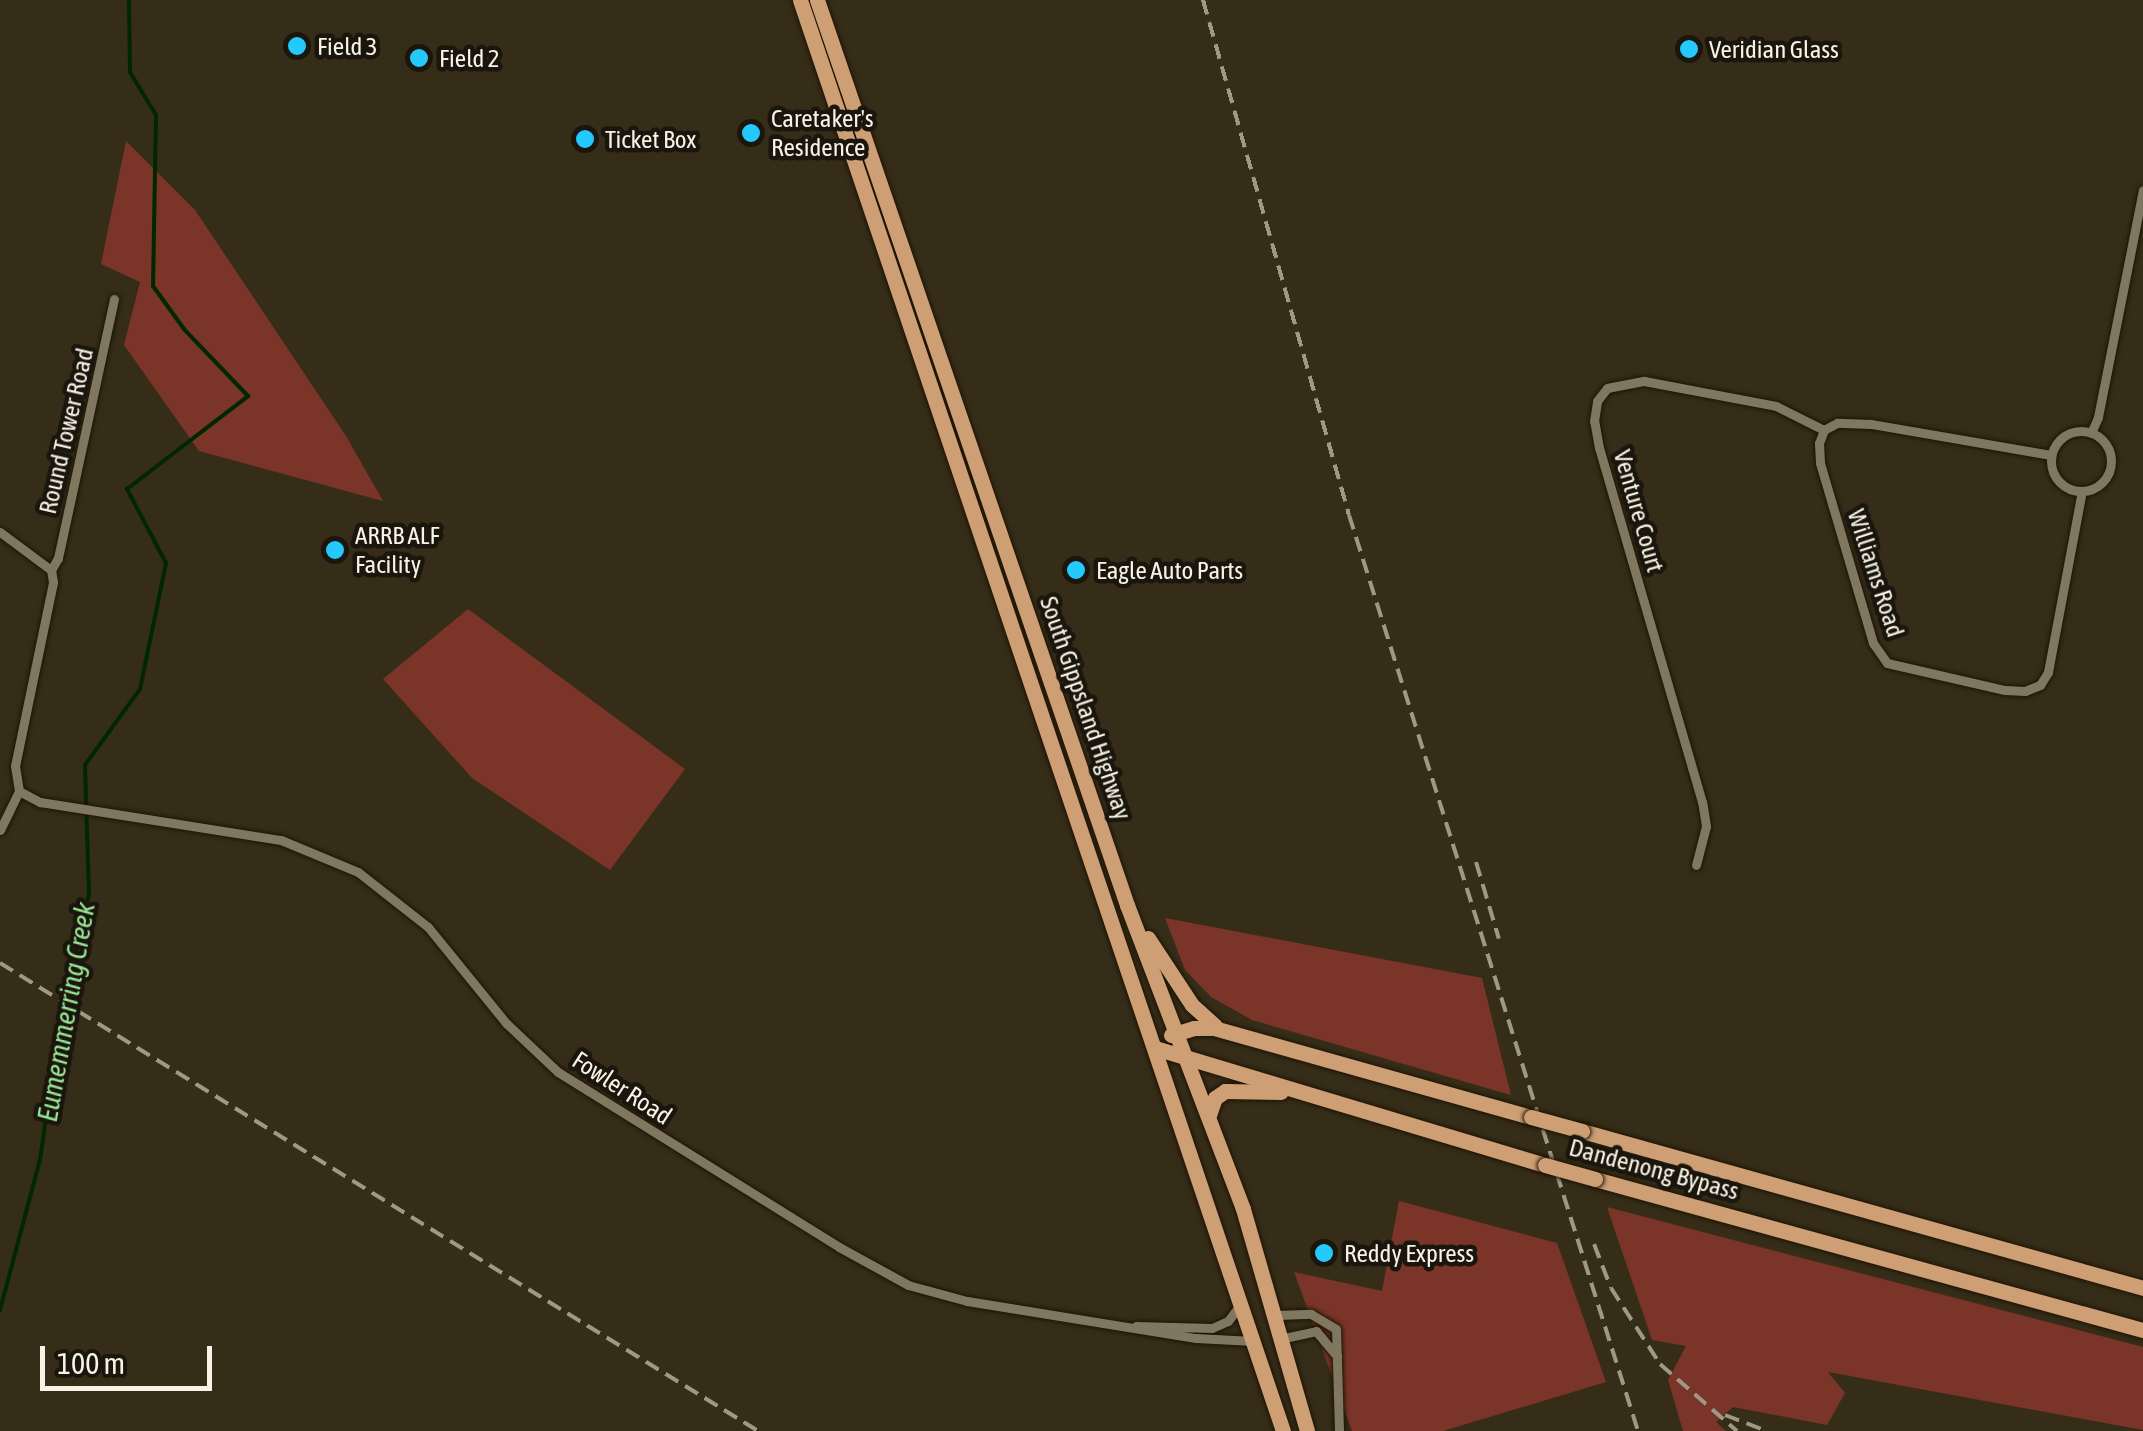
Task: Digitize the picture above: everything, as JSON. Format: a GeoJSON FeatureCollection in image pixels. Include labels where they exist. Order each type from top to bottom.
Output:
{"type":"FeatureCollection","features":[{"type":"Feature","properties":{"kind":"highway","name":"South Gippsland Highway"},"geometry":{"type":"LineString","coordinates":[[800,0],[876,191]]}},
{"type":"Feature","properties":{"kind":"highway","name":"South Gippsland Highway"},"geometry":{"type":"LineString","coordinates":[[817,0],[1058,760],[1284,1431]]}},
{"type":"Feature","properties":{"kind":"highway","name":"South Gippsland Highway"},"geometry":{"type":"LineString","coordinates":[[943,393],[1127,904],[1212,1123],[1277,1315],[1307,1431]]}},
{"type":"Feature","properties":{"kind":"highway"},"geometry":{"type":"LineString","coordinates":[[1058,760],[1075,755]]}},
{"type":"Feature","properties":{"kind":"highway"},"geometry":{"type":"LineString","coordinates":[[1127,904],[1196,1010],[1225,1031]]}},
{"type":"Feature","properties":{"kind":"highway","name":"Dandenong Bypass"},"geometry":{"type":"LineString","coordinates":[[1154,1044],[1202,1027],[1225,1031],[2143,1288]]}},
{"type":"Feature","properties":{"kind":"highway","name":"Dandenong Bypass"},"geometry":{"type":"LineString","coordinates":[[1154,1044],[1545,1165],[2143,1330]]}},
{"type":"Feature","properties":{"kind":"highway"},"geometry":{"type":"LineString","coordinates":[[1212,1123],[1215,1098],[1228,1090],[1324,1097]]}},
{"type":"Feature","properties":{"kind":"highway"},"geometry":{"type":"LineString","coordinates":[[1253,1341],[1277,1315]]}},
{"type":"Feature","properties":{"kind":"highway"},"geometry":{"type":"LineString","coordinates":[[1253,1341],[1284,1338]]}},
{"type":"Feature","properties":{"kind":"street"},"geometry":{"type":"LineString","coordinates":[[2091,432],[2098,418],[2143,190]]}},
{"type":"Feature","properties":{"kind":"street","name":"Round Tower Road"},"geometry":{"type":"LineString","coordinates":[[20,791],[14,766],[53,582],[51,570],[58,558],[114,299]]}},
{"type":"Feature","properties":{"kind":"street","name":"Venture Court"},"geometry":{"type":"LineString","coordinates":[[1696,865],[1706,826],[1702,802],[1599,448],[1594,421],[1598,401],[1608,388],[1644,381],[1776,406],[1824,430]]}},
{"type":"Feature","properties":{"kind":"street"},"geometry":{"type":"LineString","coordinates":[[1824,430],[1837,423],[1871,424],[2051,455]]}},
{"type":"Feature","properties":{"kind":"street","name":"Williams Road"},"geometry":{"type":"LineString","coordinates":[[1824,430],[1819,443],[1820,462],[1873,643],[1887,663],[1902,670],[2005,690],[2026,692],[2040,685],[2048,672],[2082,491]]}},
{"type":"Feature","properties":{"kind":"street"},"geometry":{"type":"LineString","coordinates":[[2091,432],[2107,446],[2110,467],[2100,484],[2082,491],[2062,485],[2055,477],[2051,455],[2062,437],[2091,432]]}},
{"type":"Feature","properties":{"kind":"street"},"geometry":{"type":"LineString","coordinates":[[0,532],[51,570]]}},
{"type":"Feature","properties":{"kind":"street"},"geometry":{"type":"LineString","coordinates":[[0,830],[20,791]]}},
{"type":"Feature","properties":{"kind":"street","name":"Fowler Road"},"geometry":{"type":"LineString","coordinates":[[20,791],[32,800],[281,840],[358,872],[428,927],[506,1023],[558,1072],[871,1267],[951,1298],[1204,1339],[1253,1341]]}},
{"type":"Feature","properties":{"kind":"street"},"geometry":{"type":"LineString","coordinates":[[1129,1327],[1160,1324],[1212,1328],[1232,1318],[1241,1302]]}},
{"type":"Feature","properties":{"kind":"street"},"geometry":{"type":"LineString","coordinates":[[1277,1315],[1298,1312],[1330,1322],[1337,1332],[1339,1431]]}},
{"type":"Feature","properties":{"kind":"street"},"geometry":{"type":"LineString","coordinates":[[1284,1338],[1316,1331],[1331,1344],[1338,1359]]}},
{"type":"Feature","properties":{"kind":"shaded area"},"geometry":{"type":"Polygon","coordinates":[[[126,141],[195,210],[346,436],[383,501],[199,451],[124,345],[140,282],[101,264],[126,141]]]}},
{"type":"Feature","properties":{"kind":"shaded area"},"geometry":{"type":"Polygon","coordinates":[[[468,609],[685,769],[610,870],[472,778],[383,679],[468,609]]]}},
{"type":"Feature","properties":{"kind":"shaded area"},"geometry":{"type":"Polygon","coordinates":[[[1165,918],[1482,978],[1511,1095],[1252,1020],[1211,997],[1185,970],[1165,918]]]}},
{"type":"Feature","properties":{"kind":"shaded area"},"geometry":{"type":"Polygon","coordinates":[[[1399,1201],[1557,1243],[1606,1382],[1443,1431],[1352,1431],[1294,1272],[1382,1291],[1399,1201]]]}},
{"type":"Feature","properties":{"kind":"shaded area"},"geometry":{"type":"Polygon","coordinates":[[[1607,1207],[2143,1347],[2143,1430],[1828,1372],[1845,1393],[1827,1425],[1733,1407],[1716,1422],[1726,1431],[1683,1431],[1668,1380],[1686,1346],[1652,1340],[1607,1207]]]}},
{"type":"Feature","properties":{"kind":"waterway","name":"Eumemmerring Creek"},"geometry":{"type":"LineString","coordinates":[[0,1310],[40,1160],[58,1035],[89,894],[85,765],[140,689],[166,563],[127,489],[248,396],[184,329],[153,286],[156,115],[130,72],[129,0]]}},
{"type":"Feature","properties":{"kind":"railway"},"geometry":{"type":"LineString","coordinates":[[1203,0],[1349,515],[1638,1431]]}},
{"type":"Feature","properties":{"kind":"railway"},"geometry":{"type":"LineString","coordinates":[[1476,862],[1499,939]]}},
{"type":"Feature","properties":{"kind":"railway"},"geometry":{"type":"LineString","coordinates":[[0,963],[758,1431]]}},
{"type":"Feature","properties":{"kind":"railway"},"geometry":{"type":"LineString","coordinates":[[1594,1244],[1611,1288],[1660,1364],[1737,1431]]}},
{"type":"Feature","properties":{"kind":"railway"},"geometry":{"type":"LineString","coordinates":[[1725,1415],[1767,1431]]}},
{"type":"Feature","properties":{"kind":"place","name":"Field 3"},"geometry":{"type":"Point","coordinates":[297,46]}},
{"type":"Feature","properties":{"kind":"place","name":"Veridian Glass"},"geometry":{"type":"Point","coordinates":[1689,49]}},
{"type":"Feature","properties":{"kind":"place","name":"Field 2"},"geometry":{"type":"Point","coordinates":[419,58]}},
{"type":"Feature","properties":{"kind":"place","name":"Caretaker's Residence"},"geometry":{"type":"Point","coordinates":[751,133]}},
{"type":"Feature","properties":{"kind":"place","name":"Ticket Box"},"geometry":{"type":"Point","coordinates":[585,139]}},
{"type":"Feature","properties":{"kind":"place","name":"ARRB ALF Facility"},"geometry":{"type":"Point","coordinates":[335,550]}},
{"type":"Feature","properties":{"kind":"place","name":"Eagle Auto Parts"},"geometry":{"type":"Point","coordinates":[1076,570]}},
{"type":"Feature","properties":{"kind":"place","name":"Reddy Express"},"geometry":{"type":"Point","coordinates":[1324,1253]}}]}
